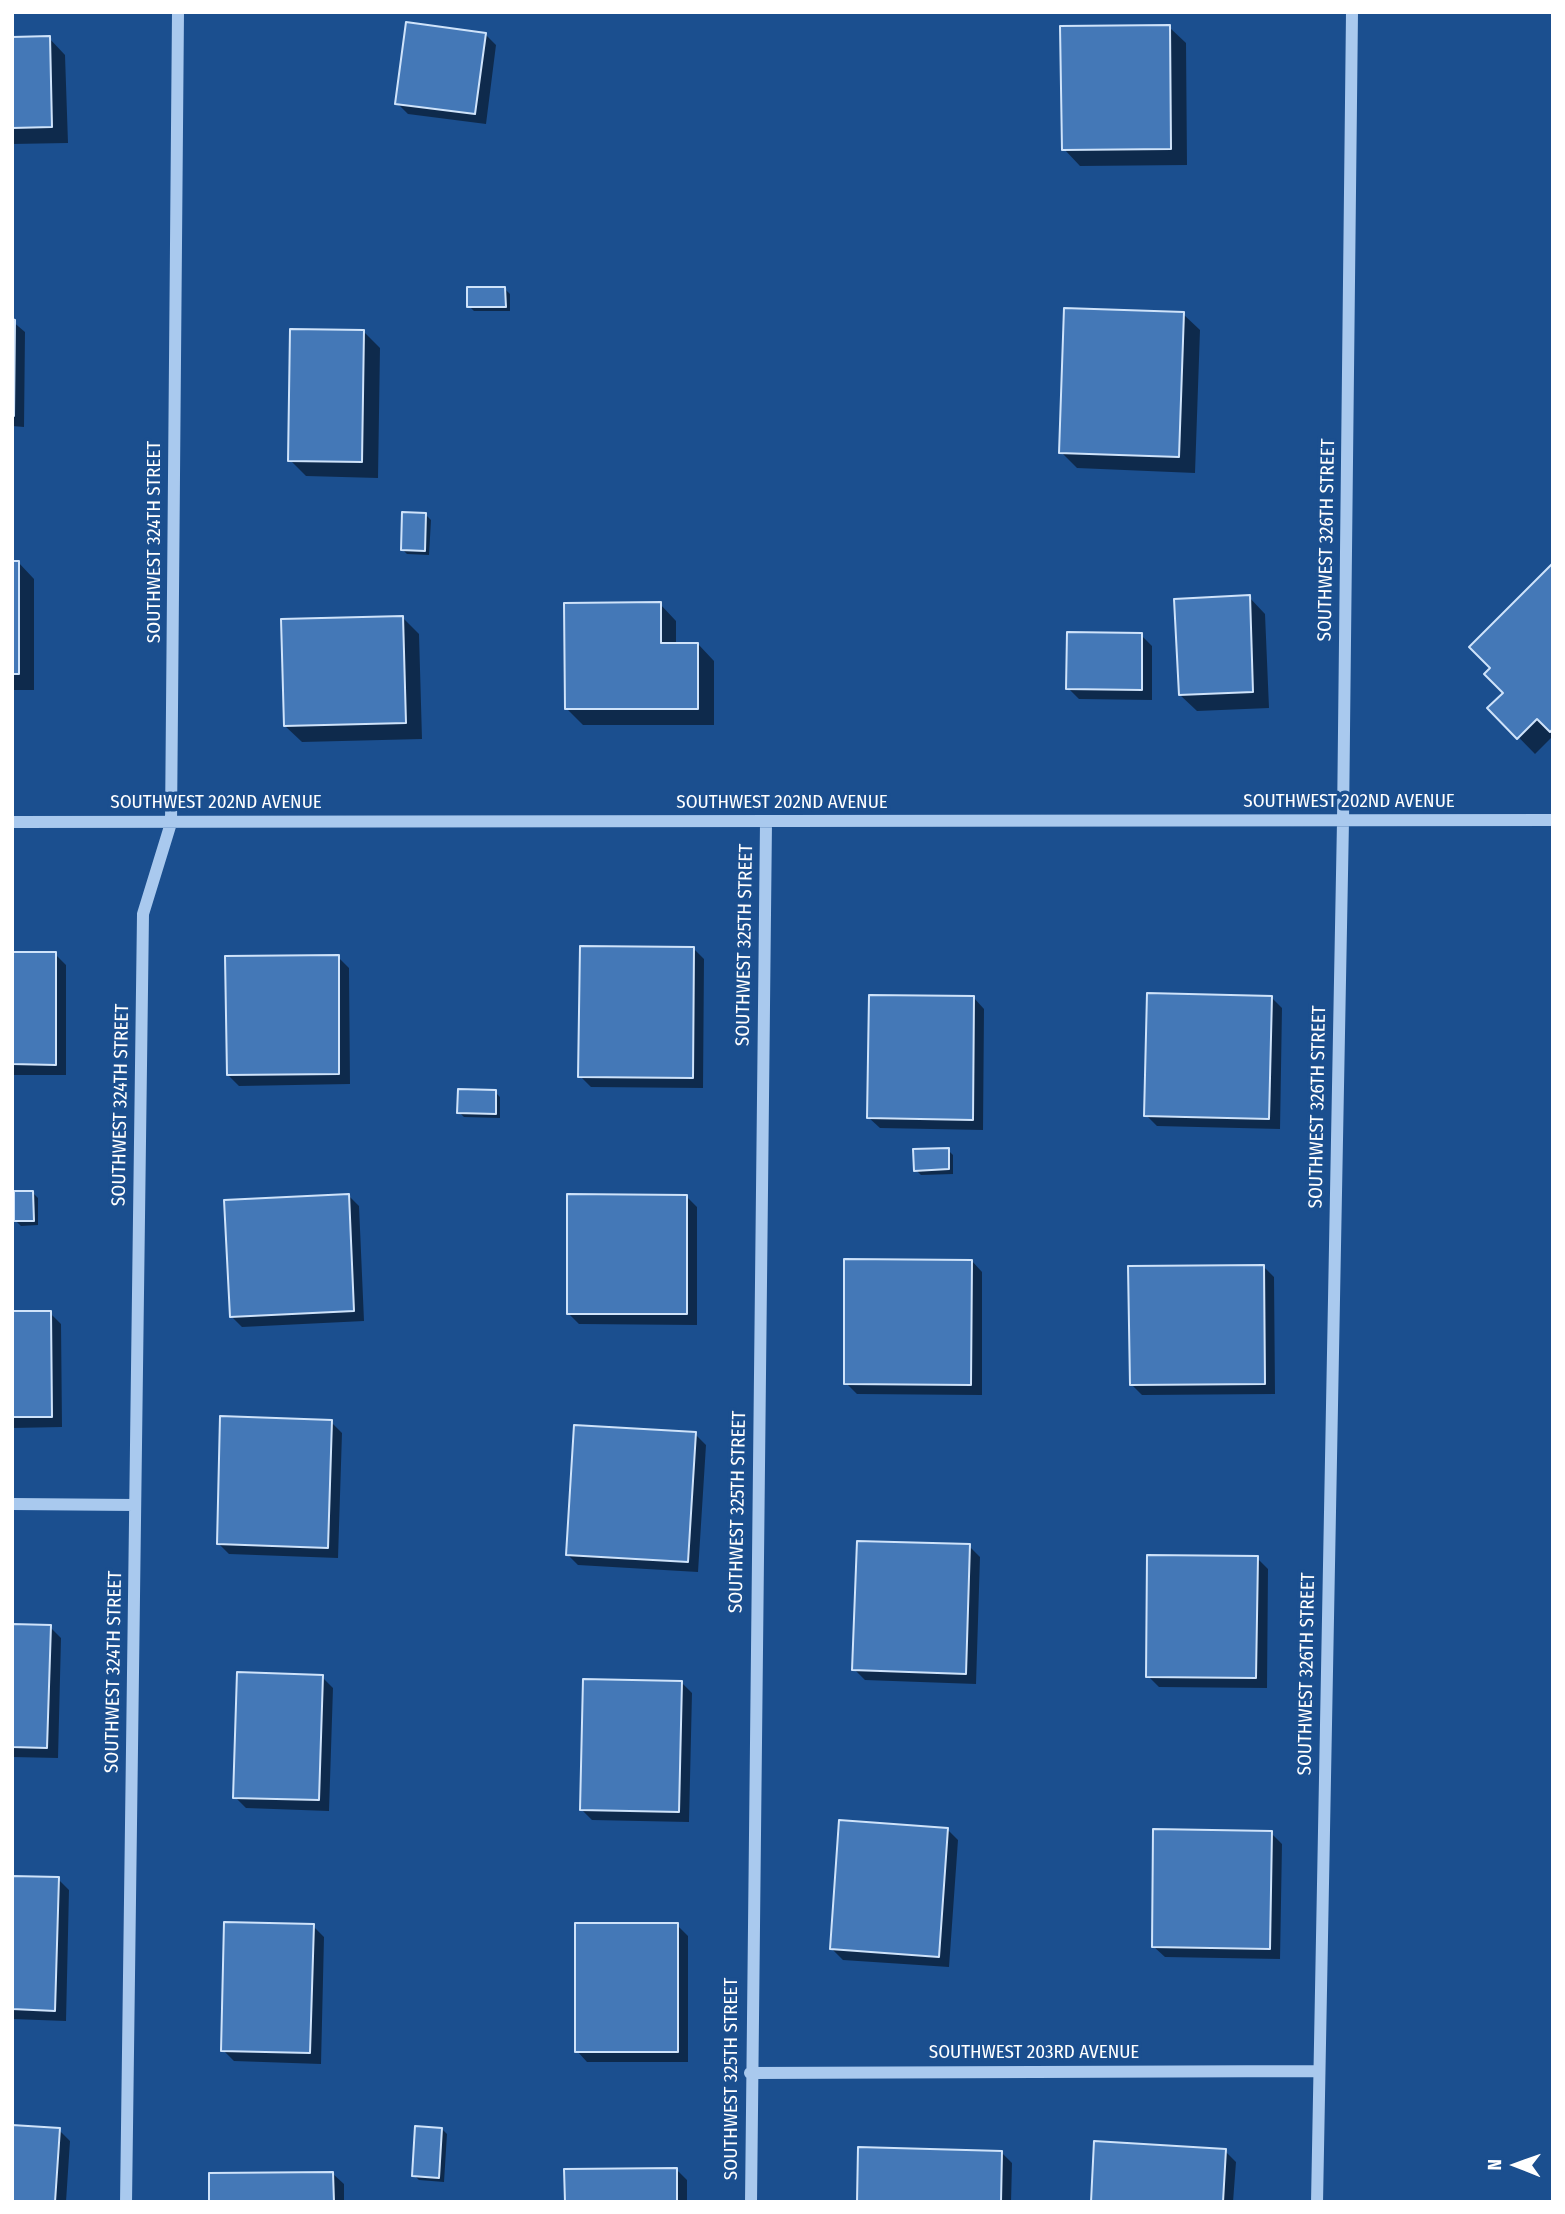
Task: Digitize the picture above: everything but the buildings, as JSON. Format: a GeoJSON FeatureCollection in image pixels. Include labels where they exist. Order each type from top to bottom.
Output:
{"type":"FeatureCollection","features":[{"type":"Feature","properties":{"kind":"street","name":"SOUTHWEST 324TH STREET"},"geometry":{"type":"LineString","coordinates":[[126,2202],[143,914],[171,822],[178,12]]}},
{"type":"Feature","properties":{"kind":"street","name":"SOUTHWEST 326TH STREET"},"geometry":{"type":"LineString","coordinates":[[1317,2202],[1343,821],[1352,12]]}},
{"type":"Feature","properties":{"kind":"street","name":"SOUTHWEST 202ND AVENUE"},"geometry":{"type":"LineString","coordinates":[[12,822],[1553,820]]}},
{"type":"Feature","properties":{"kind":"street","name":"SOUTHWEST 325TH STREET"},"geometry":{"type":"LineString","coordinates":[[751,2202],[750,2073],[766,822]]}},
{"type":"Feature","properties":{"kind":"street"},"geometry":{"type":"LineString","coordinates":[[12,1504],[135,1505]]}},
{"type":"Feature","properties":{"kind":"street","name":"SOUTHWEST 203RD AVENUE"},"geometry":{"type":"LineString","coordinates":[[750,2073],[1318,2071]]}}]}
